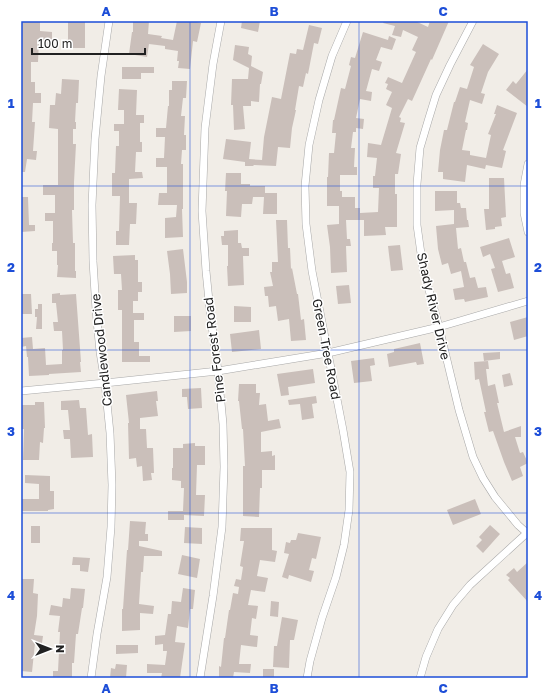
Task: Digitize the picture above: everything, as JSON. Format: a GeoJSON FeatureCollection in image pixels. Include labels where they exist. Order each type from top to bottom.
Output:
{"type":"FeatureCollection","features":[{"type":"Feature","properties":{"kind":"street","name":"Candlewood Drive"},"geometry":{"type":"LineString","coordinates":[[91,678],[107,577],[111,527],[112,485],[110,433],[96,310],[92,205],[101,76],[109,21]]}},
{"type":"Feature","properties":{"kind":"street","name":"Pine Forest Road"},"geometry":{"type":"LineString","coordinates":[[200,678],[222,527],[224,467],[218,371],[209,304],[202,211],[205,128],[213,64],[221,21]]}},
{"type":"Feature","properties":{"kind":"street","name":"Green Tree Road"},"geometry":{"type":"LineString","coordinates":[[307,678],[322,618],[336,577],[344,545],[349,510],[350,472],[312,271],[306,224],[305,186],[309,145],[319,100],[332,56],[347,21]]}},
{"type":"Feature","properties":{"kind":"street","name":"Shady River Drive"},"geometry":{"type":"LineString","coordinates":[[473,21],[436,95],[420,148],[417,184],[417,225],[423,268],[459,410],[473,457],[483,478],[495,497],[514,521],[527,532]]}},
{"type":"Feature","properties":{"kind":"street"},"geometry":{"type":"LineString","coordinates":[[528,164],[524,185],[524,213],[528,232]]}},
{"type":"Feature","properties":{"kind":"street"},"geometry":{"type":"LineString","coordinates":[[21,391],[218,371],[328,353],[439,327],[528,301]]}},
{"type":"Feature","properties":{"kind":"street"},"geometry":{"type":"LineString","coordinates":[[420,678],[426,657],[438,629],[453,606],[470,585],[527,532]]}},
{"type":"Feature","properties":{"kind":"building"},"geometry":{"type":"Polygon","coordinates":[[[21,21],[40,21],[40,31],[52,32],[52,41],[39,40],[38,62],[31,62],[31,82],[35,82],[35,93],[41,93],[41,103],[33,103],[32,122],[35,122],[33,151],[37,151],[36,160],[27,159],[25,172],[21,172],[21,21]]]}},
{"type":"Feature","properties":{"kind":"building"},"geometry":{"type":"Polygon","coordinates":[[[68,21],[85,21],[85,48],[68,48],[68,21]]]}},
{"type":"Feature","properties":{"kind":"building"},"geometry":{"type":"Polygon","coordinates":[[[133,21],[149,21],[148,34],[162,36],[161,38],[173,40],[177,21],[192,21],[201,23],[197,42],[193,41],[190,69],[178,68],[178,51],[165,49],[165,46],[149,44],[147,57],[129,54],[133,32],[133,21]]]}},
{"type":"Feature","properties":{"kind":"building"},"geometry":{"type":"Polygon","coordinates":[[[242,21],[260,21],[258,32],[241,28],[242,21]]]}},
{"type":"Feature","properties":{"kind":"building"},"geometry":{"type":"Polygon","coordinates":[[[384,21],[415,21],[428,27],[430,21],[449,21],[412,101],[408,99],[399,117],[401,118],[400,122],[405,123],[396,153],[401,154],[398,174],[395,174],[395,194],[397,194],[397,227],[385,227],[386,235],[364,236],[364,220],[346,220],[347,239],[350,239],[351,246],[346,246],[347,272],[331,273],[327,225],[339,224],[339,206],[327,206],[329,153],[334,153],[336,133],[332,133],[333,120],[341,88],[345,89],[351,66],[349,65],[351,57],[355,58],[363,32],[388,40],[389,36],[396,39],[392,50],[381,47],[376,60],[382,62],[379,71],[372,69],[366,91],[372,92],[371,101],[360,99],[356,118],[364,119],[363,129],[356,128],[356,132],[353,132],[351,148],[355,148],[354,167],[357,167],[357,175],[340,175],[340,191],[342,191],[342,197],[355,197],[355,208],[360,208],[360,213],[378,212],[379,188],[373,188],[373,176],[375,176],[377,158],[367,157],[368,143],[381,145],[392,108],[386,105],[392,92],[386,89],[388,84],[385,83],[388,77],[402,83],[416,52],[412,50],[418,37],[403,30],[401,37],[392,35],[395,26],[383,23],[384,21]]]}},
{"type":"Feature","properties":{"kind":"building"},"geometry":{"type":"Polygon","coordinates":[[[309,25],[322,28],[318,44],[314,43],[308,74],[306,73],[303,87],[299,86],[290,148],[278,147],[276,166],[245,166],[245,162],[223,159],[226,139],[251,142],[249,159],[262,160],[264,137],[272,97],[281,99],[290,53],[296,54],[297,49],[303,50],[309,25]]]}},
{"type":"Feature","properties":{"kind":"building"},"geometry":{"type":"Polygon","coordinates":[[[483,44],[499,54],[488,72],[481,93],[485,94],[482,104],[470,100],[465,122],[468,123],[467,130],[462,150],[470,151],[470,155],[486,158],[491,135],[488,134],[496,114],[494,114],[497,105],[517,113],[503,150],[506,151],[502,168],[486,165],[485,169],[467,165],[465,182],[443,179],[443,172],[438,172],[444,130],[447,130],[454,102],[460,87],[467,89],[474,67],[470,65],[483,44]]]}},
{"type":"Feature","properties":{"kind":"building"},"geometry":{"type":"Polygon","coordinates":[[[235,45],[249,47],[248,54],[252,56],[251,66],[263,72],[260,84],[259,102],[251,101],[251,106],[243,106],[245,129],[234,130],[233,105],[231,105],[232,79],[248,79],[249,68],[233,60],[235,45]]]}},
{"type":"Feature","properties":{"kind":"building"},"geometry":{"type":"Polygon","coordinates":[[[122,67],[154,67],[154,73],[141,73],[141,79],[122,79],[122,67]]]}},
{"type":"Feature","properties":{"kind":"building"},"geometry":{"type":"Polygon","coordinates":[[[528,69],[528,107],[506,90],[513,81],[516,84],[528,69]]]}},
{"type":"Feature","properties":{"kind":"building"},"geometry":{"type":"Polygon","coordinates":[[[62,79],[79,80],[78,103],[76,103],[76,129],[73,129],[73,144],[76,144],[74,210],[72,210],[76,278],[57,277],[57,251],[52,251],[53,221],[45,221],[45,213],[55,213],[55,195],[43,195],[43,185],[58,185],[58,129],[49,128],[50,105],[55,105],[56,93],[61,94],[62,79]]]}},
{"type":"Feature","properties":{"kind":"building"},"geometry":{"type":"Polygon","coordinates":[[[172,81],[187,81],[186,98],[183,98],[181,116],[185,116],[184,135],[186,135],[186,150],[182,150],[181,164],[183,164],[183,237],[165,238],[165,218],[176,217],[177,205],[158,205],[159,193],[167,193],[167,167],[156,167],[156,158],[164,158],[165,137],[156,137],[156,128],[166,128],[169,106],[169,90],[172,90],[172,81]]]}},
{"type":"Feature","properties":{"kind":"building"},"geometry":{"type":"Polygon","coordinates":[[[119,89],[137,90],[136,115],[144,115],[144,123],[140,123],[140,142],[142,142],[142,152],[136,152],[135,172],[142,172],[143,178],[129,179],[129,203],[137,203],[136,224],[130,224],[129,245],[116,245],[116,231],[119,231],[120,196],[112,196],[112,173],[115,173],[116,146],[119,146],[119,131],[114,131],[114,124],[124,124],[124,110],[118,110],[119,89]]]}},
{"type":"Feature","properties":{"kind":"building"},"geometry":{"type":"Polygon","coordinates":[[[226,173],[241,173],[241,184],[250,184],[250,186],[265,186],[265,193],[277,193],[277,214],[263,214],[264,197],[253,197],[252,204],[242,204],[241,217],[226,216],[226,173]]]}},
{"type":"Feature","properties":{"kind":"building"},"geometry":{"type":"Polygon","coordinates":[[[489,178],[504,178],[506,217],[501,218],[502,226],[495,227],[495,229],[486,230],[484,209],[489,209],[489,178]]]}},
{"type":"Feature","properties":{"kind":"building"},"geometry":{"type":"Polygon","coordinates":[[[435,191],[457,191],[457,203],[460,203],[461,208],[466,208],[469,227],[456,228],[458,249],[461,248],[470,278],[475,277],[478,288],[486,287],[488,297],[465,302],[464,299],[455,300],[453,289],[464,287],[461,271],[451,274],[448,263],[442,265],[438,249],[436,226],[454,224],[454,210],[435,211],[435,191]]]}},
{"type":"Feature","properties":{"kind":"building"},"geometry":{"type":"Polygon","coordinates":[[[21,197],[28,197],[29,225],[35,225],[35,231],[21,232],[21,197]]]}},
{"type":"Feature","properties":{"kind":"building"},"geometry":{"type":"Polygon","coordinates":[[[276,220],[287,220],[288,248],[290,248],[291,269],[292,268],[298,294],[301,320],[304,319],[306,340],[291,341],[289,319],[278,321],[276,306],[269,307],[268,296],[265,296],[264,287],[273,286],[270,272],[272,272],[272,262],[278,262],[276,220]]]}},
{"type":"Feature","properties":{"kind":"building"},"geometry":{"type":"Polygon","coordinates":[[[238,230],[238,243],[241,243],[242,248],[249,248],[249,256],[243,256],[244,285],[228,286],[228,245],[222,245],[221,236],[224,236],[224,231],[238,230]]]}},
{"type":"Feature","properties":{"kind":"building"},"geometry":{"type":"Polygon","coordinates":[[[509,238],[515,257],[502,261],[506,274],[510,273],[514,288],[498,292],[491,269],[495,268],[490,254],[483,257],[480,247],[509,238]]]}},
{"type":"Feature","properties":{"kind":"building"},"geometry":{"type":"Polygon","coordinates":[[[400,245],[403,270],[391,271],[388,246],[400,245]]]}},
{"type":"Feature","properties":{"kind":"building"},"geometry":{"type":"Polygon","coordinates":[[[183,249],[187,293],[171,294],[167,251],[183,249]]]}},
{"type":"Feature","properties":{"kind":"building"},"geometry":{"type":"Polygon","coordinates":[[[135,255],[135,260],[138,260],[138,282],[142,282],[142,292],[138,292],[138,301],[133,301],[133,313],[144,313],[144,320],[134,320],[134,342],[139,342],[139,356],[150,356],[150,362],[122,362],[122,310],[118,310],[118,290],[122,290],[121,274],[114,274],[113,256],[135,255]]]}},
{"type":"Feature","properties":{"kind":"building"},"geometry":{"type":"Polygon","coordinates":[[[349,285],[351,303],[338,304],[336,286],[349,285]]]}},
{"type":"Feature","properties":{"kind":"building"},"geometry":{"type":"Polygon","coordinates":[[[60,293],[60,295],[76,294],[81,372],[29,376],[26,346],[21,347],[21,338],[32,337],[33,349],[45,348],[46,365],[62,364],[62,331],[54,331],[53,322],[58,322],[56,303],[52,303],[52,294],[60,293]]]}},
{"type":"Feature","properties":{"kind":"building"},"geometry":{"type":"Polygon","coordinates":[[[21,294],[31,294],[32,314],[21,314],[21,294]]]}},
{"type":"Feature","properties":{"kind":"building"},"geometry":{"type":"Polygon","coordinates":[[[38,304],[42,304],[42,329],[36,329],[37,317],[35,317],[35,309],[38,309],[38,304]]]}},
{"type":"Feature","properties":{"kind":"building"},"geometry":{"type":"Polygon","coordinates":[[[234,306],[251,307],[251,322],[234,322],[234,306]]]}},
{"type":"Feature","properties":{"kind":"building"},"geometry":{"type":"Polygon","coordinates":[[[174,316],[191,316],[191,331],[174,332],[174,316]]]}},
{"type":"Feature","properties":{"kind":"building"},"geometry":{"type":"Polygon","coordinates":[[[528,317],[528,336],[514,340],[510,322],[528,317]]]}},
{"type":"Feature","properties":{"kind":"building"},"geometry":{"type":"Polygon","coordinates":[[[259,330],[261,349],[232,352],[230,334],[259,330]]]}},
{"type":"Feature","properties":{"kind":"building"},"geometry":{"type":"Polygon","coordinates":[[[420,343],[424,364],[417,365],[416,362],[389,367],[387,354],[394,352],[394,349],[420,343]]]}},
{"type":"Feature","properties":{"kind":"building"},"geometry":{"type":"Polygon","coordinates":[[[500,352],[500,359],[484,361],[483,353],[500,352]]]}},
{"type":"Feature","properties":{"kind":"building"},"geometry":{"type":"Polygon","coordinates":[[[374,358],[375,365],[370,366],[372,381],[354,383],[351,361],[374,358]]]}},
{"type":"Feature","properties":{"kind":"building"},"geometry":{"type":"Polygon","coordinates":[[[488,361],[489,369],[486,369],[488,386],[495,384],[499,403],[497,403],[504,432],[521,426],[521,437],[515,437],[520,453],[523,452],[528,463],[520,467],[523,476],[512,481],[493,431],[489,432],[484,412],[486,412],[479,379],[475,380],[474,362],[488,361]]]}},
{"type":"Feature","properties":{"kind":"building"},"geometry":{"type":"Polygon","coordinates":[[[313,369],[315,383],[288,387],[289,395],[281,396],[277,374],[313,369]]]}},
{"type":"Feature","properties":{"kind":"building"},"geometry":{"type":"Polygon","coordinates":[[[510,373],[513,385],[504,387],[502,375],[510,373]]]}},
{"type":"Feature","properties":{"kind":"building"},"geometry":{"type":"Polygon","coordinates":[[[239,384],[256,384],[256,393],[260,393],[259,405],[266,404],[268,421],[279,419],[281,428],[261,432],[261,452],[272,451],[272,456],[275,455],[275,470],[262,470],[259,517],[243,516],[243,466],[245,466],[243,429],[238,401],[239,384]]]}},
{"type":"Feature","properties":{"kind":"building"},"geometry":{"type":"Polygon","coordinates":[[[201,388],[202,408],[188,409],[187,397],[182,397],[182,389],[201,388]]]}},
{"type":"Feature","properties":{"kind":"building"},"geometry":{"type":"Polygon","coordinates":[[[157,391],[158,401],[156,401],[158,416],[140,418],[140,429],[146,429],[147,448],[153,448],[154,473],[151,473],[152,480],[143,481],[142,466],[137,467],[136,458],[129,459],[129,423],[126,395],[157,391]]]}},
{"type":"Feature","properties":{"kind":"building"},"geometry":{"type":"Polygon","coordinates":[[[316,396],[317,403],[312,404],[314,418],[302,420],[300,404],[289,405],[288,400],[316,396]]]}},
{"type":"Feature","properties":{"kind":"building"},"geometry":{"type":"Polygon","coordinates":[[[79,400],[80,408],[86,408],[88,435],[92,434],[93,457],[71,458],[70,439],[64,439],[63,430],[70,430],[68,410],[61,410],[61,401],[79,400]]]}},
{"type":"Feature","properties":{"kind":"building"},"geometry":{"type":"Polygon","coordinates":[[[35,402],[44,402],[45,428],[43,443],[40,442],[39,460],[23,460],[24,429],[21,429],[21,405],[35,405],[35,402]]]}},
{"type":"Feature","properties":{"kind":"building"},"geometry":{"type":"Polygon","coordinates":[[[195,443],[195,446],[205,446],[205,465],[197,465],[196,495],[205,495],[204,516],[184,515],[184,520],[168,520],[168,511],[183,511],[184,488],[181,488],[181,481],[172,480],[173,448],[183,448],[183,444],[195,443]]]}},
{"type":"Feature","properties":{"kind":"building"},"geometry":{"type":"Polygon","coordinates":[[[25,475],[50,476],[50,491],[54,491],[54,509],[48,511],[22,511],[22,499],[39,499],[39,484],[25,483],[25,475]]]}},
{"type":"Feature","properties":{"kind":"building"},"geometry":{"type":"Polygon","coordinates":[[[475,499],[481,514],[453,525],[447,510],[475,499]]]}},
{"type":"Feature","properties":{"kind":"building"},"geometry":{"type":"Polygon","coordinates":[[[130,521],[146,522],[145,534],[148,534],[148,541],[139,541],[139,546],[162,551],[162,556],[144,556],[143,572],[141,572],[139,604],[154,606],[153,614],[140,613],[140,630],[122,631],[122,609],[130,521]]]}},
{"type":"Feature","properties":{"kind":"building"},"geometry":{"type":"Polygon","coordinates":[[[490,525],[500,534],[483,553],[476,546],[482,540],[479,537],[490,525]]]}},
{"type":"Feature","properties":{"kind":"building"},"geometry":{"type":"Polygon","coordinates":[[[31,526],[40,526],[40,543],[31,543],[31,526]]]}},
{"type":"Feature","properties":{"kind":"building"},"geometry":{"type":"Polygon","coordinates":[[[185,527],[202,528],[202,544],[184,543],[185,527]]]}},
{"type":"Feature","properties":{"kind":"building"},"geometry":{"type":"Polygon","coordinates":[[[241,528],[272,528],[272,550],[277,551],[275,562],[260,560],[257,576],[268,578],[265,592],[251,590],[248,605],[258,606],[256,619],[252,618],[250,635],[258,636],[257,647],[241,645],[239,664],[251,664],[250,673],[234,672],[233,678],[219,678],[219,666],[221,667],[229,610],[233,593],[238,594],[239,587],[234,586],[236,579],[241,580],[243,567],[240,566],[244,541],[240,541],[241,528]]]}},
{"type":"Feature","properties":{"kind":"building"},"geometry":{"type":"Polygon","coordinates":[[[298,533],[321,537],[316,559],[312,558],[309,570],[314,571],[311,582],[289,575],[288,579],[282,577],[289,554],[284,553],[286,542],[290,543],[291,540],[296,540],[298,533]]]}},
{"type":"Feature","properties":{"kind":"building"},"geometry":{"type":"Polygon","coordinates":[[[182,555],[200,559],[197,578],[178,574],[182,555]]]}},
{"type":"Feature","properties":{"kind":"building"},"geometry":{"type":"Polygon","coordinates":[[[73,557],[90,558],[88,572],[80,571],[80,565],[72,565],[73,557]]]}},
{"type":"Feature","properties":{"kind":"building"},"geometry":{"type":"Polygon","coordinates":[[[528,562],[528,602],[508,580],[510,578],[506,575],[514,568],[517,572],[528,562]]]}},
{"type":"Feature","properties":{"kind":"building"},"geometry":{"type":"Polygon","coordinates":[[[21,579],[34,579],[33,593],[38,594],[34,635],[43,636],[42,643],[35,643],[32,672],[21,671],[21,579]]]}},
{"type":"Feature","properties":{"kind":"building"},"geometry":{"type":"Polygon","coordinates":[[[71,588],[85,589],[78,634],[76,634],[74,663],[72,663],[72,678],[53,678],[53,671],[58,671],[60,632],[58,632],[60,616],[49,615],[51,605],[62,607],[63,598],[70,599],[71,588]]]}},
{"type":"Feature","properties":{"kind":"building"},"geometry":{"type":"Polygon","coordinates":[[[183,588],[195,590],[193,609],[190,609],[188,628],[177,626],[175,642],[185,643],[180,678],[161,678],[162,673],[147,673],[147,664],[165,665],[167,651],[163,651],[163,644],[155,645],[155,636],[165,635],[168,614],[171,614],[172,601],[181,602],[183,588]]]}},
{"type":"Feature","properties":{"kind":"building"},"geometry":{"type":"Polygon","coordinates":[[[271,601],[279,602],[278,617],[270,616],[271,601]]]}},
{"type":"Feature","properties":{"kind":"building"},"geometry":{"type":"Polygon","coordinates":[[[282,617],[298,620],[294,640],[290,640],[289,668],[273,667],[274,646],[277,646],[282,617]]]}},
{"type":"Feature","properties":{"kind":"building"},"geometry":{"type":"Polygon","coordinates":[[[116,645],[138,645],[138,653],[116,654],[116,645]]]}},
{"type":"Feature","properties":{"kind":"building"},"geometry":{"type":"Polygon","coordinates":[[[116,664],[127,665],[126,678],[110,678],[111,668],[115,669],[116,664]]]}},
{"type":"Feature","properties":{"kind":"building"},"geometry":{"type":"Polygon","coordinates":[[[263,669],[274,669],[274,678],[263,678],[263,669]]]}}]}
